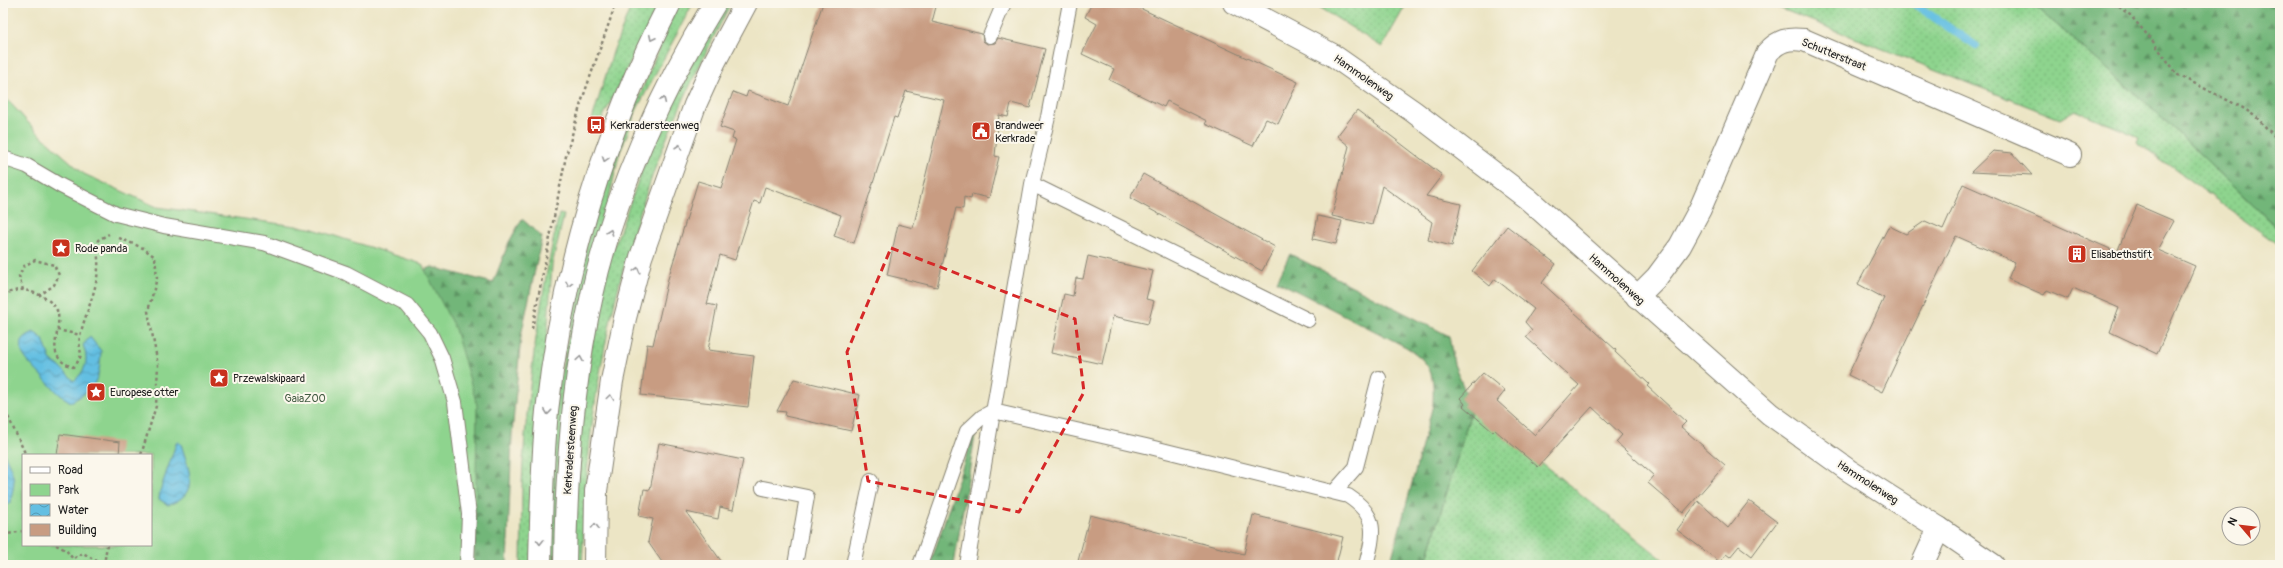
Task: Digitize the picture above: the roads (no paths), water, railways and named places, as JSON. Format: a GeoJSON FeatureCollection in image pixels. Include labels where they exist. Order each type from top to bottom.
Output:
{"type":"FeatureCollection","features":[{"type":"Feature","properties":{"kind":"street"},"geometry":{"type":"LineString","coordinates":[[540,565],[543,462],[548,410],[556,351],[573,264],[588,210],[621,111],[650,40],[670,3]]}},
{"type":"Feature","properties":{"kind":"street","name":"Kerkradersteenweg"},"geometry":{"type":"LineString","coordinates":[[565,565],[572,413],[592,293],[607,241],[635,161],[668,87],[715,3]]}},
{"type":"Feature","properties":{"kind":"street"},"geometry":{"type":"LineString","coordinates":[[595,565],[596,491],[599,467],[617,357],[641,257],[692,111],[715,61],[746,3]]}},
{"type":"Feature","properties":{"kind":"street","name":"Hammolenweg"},"geometry":{"type":"LineString","coordinates":[[1234,3],[1331,54],[1414,112],[1528,199],[1770,414],[1848,470],[1939,528],[1993,565]]}},
{"type":"Feature","properties":{"kind":"street","name":"Schutterstraat"},"geometry":{"type":"LineString","coordinates":[[1637,297],[1657,277],[1680,246],[1700,209],[1768,52],[1777,43],[1789,38],[1811,43],[2070,155]]}},
{"type":"Feature","properties":{"kind":"street"},"geometry":{"type":"LineString","coordinates":[[1922,565],[1939,528]]}},
{"type":"Feature","properties":{"kind":"lane"},"geometry":{"type":"LineString","coordinates":[[990,36],[1004,3]]}},
{"type":"Feature","properties":{"kind":"lane"},"geometry":{"type":"LineString","coordinates":[[967,565],[1032,184],[1048,117],[1070,3]]}},
{"type":"Feature","properties":{"kind":"lane"},"geometry":{"type":"LineString","coordinates":[[3,158],[27,166],[61,186],[116,214],[164,226],[264,243],[346,274],[407,304],[430,333],[442,358],[455,402],[469,514],[467,565]]}},
{"type":"Feature","properties":{"kind":"lane"},"geometry":{"type":"LineString","coordinates":[[1032,184],[1308,320]]}},
{"type":"Feature","properties":{"kind":"lane"},"geometry":{"type":"LineString","coordinates":[[1334,492],[1356,467],[1379,378]]}},
{"type":"Feature","properties":{"kind":"lane"},"geometry":{"type":"LineString","coordinates":[[920,565],[967,431],[982,417],[993,410],[1334,492],[1357,502],[1370,518],[1372,539],[1366,565]]}},
{"type":"Feature","properties":{"kind":"lane"},"geometry":{"type":"LineString","coordinates":[[853,565],[871,481]]}},
{"type":"Feature","properties":{"kind":"lane"},"geometry":{"type":"LineString","coordinates":[[763,488],[807,497],[795,565]]}},
{"type":"Feature","properties":{"kind":"water"},"geometry":{"type":"Polygon","coordinates":[[[34,332],[43,339],[51,361],[58,365],[74,381],[84,369],[86,356],[83,345],[90,337],[101,351],[99,369],[95,382],[80,397],[71,402],[57,392],[24,356],[21,349],[21,343],[25,337],[34,332]]]}},
{"type":"Feature","properties":{"kind":"water"},"geometry":{"type":"Polygon","coordinates":[[[177,441],[181,444],[187,463],[190,480],[189,488],[178,500],[168,505],[159,499],[160,491],[177,441]]]}},
{"type":"Feature","properties":{"kind":"water"},"geometry":{"type":"Polygon","coordinates":[[[3,451],[11,469],[14,481],[11,503],[3,506],[3,451]]]}},
{"type":"Feature","properties":{"kind":"waterway"},"geometry":{"type":"LineString","coordinates":[[1913,3],[1976,46]]}},
{"type":"Feature","properties":{"kind":"place","name":"Kerkradersteenweg"},"geometry":{"type":"Point","coordinates":[596,125]}},
{"type":"Feature","properties":{"kind":"place","name":"Brandweer Kerkrade"},"geometry":{"type":"Point","coordinates":[981,131]}},
{"type":"Feature","properties":{"kind":"place","name":"Rode panda"},"geometry":{"type":"Point","coordinates":[61,248]}},
{"type":"Feature","properties":{"kind":"place","name":"Elisabethstift"},"geometry":{"type":"Point","coordinates":[2077,254]}},
{"type":"Feature","properties":{"kind":"place","name":"Przewalskipaard"},"geometry":{"type":"Point","coordinates":[219,378]}},
{"type":"Feature","properties":{"kind":"place","name":"Europese otter"},"geometry":{"type":"Point","coordinates":[96,392]}},
{"type":"Feature","properties":{"kind":"park label","name":"GaiaZOO"},"geometry":{"type":"Point","coordinates":[305,398]}}]}
